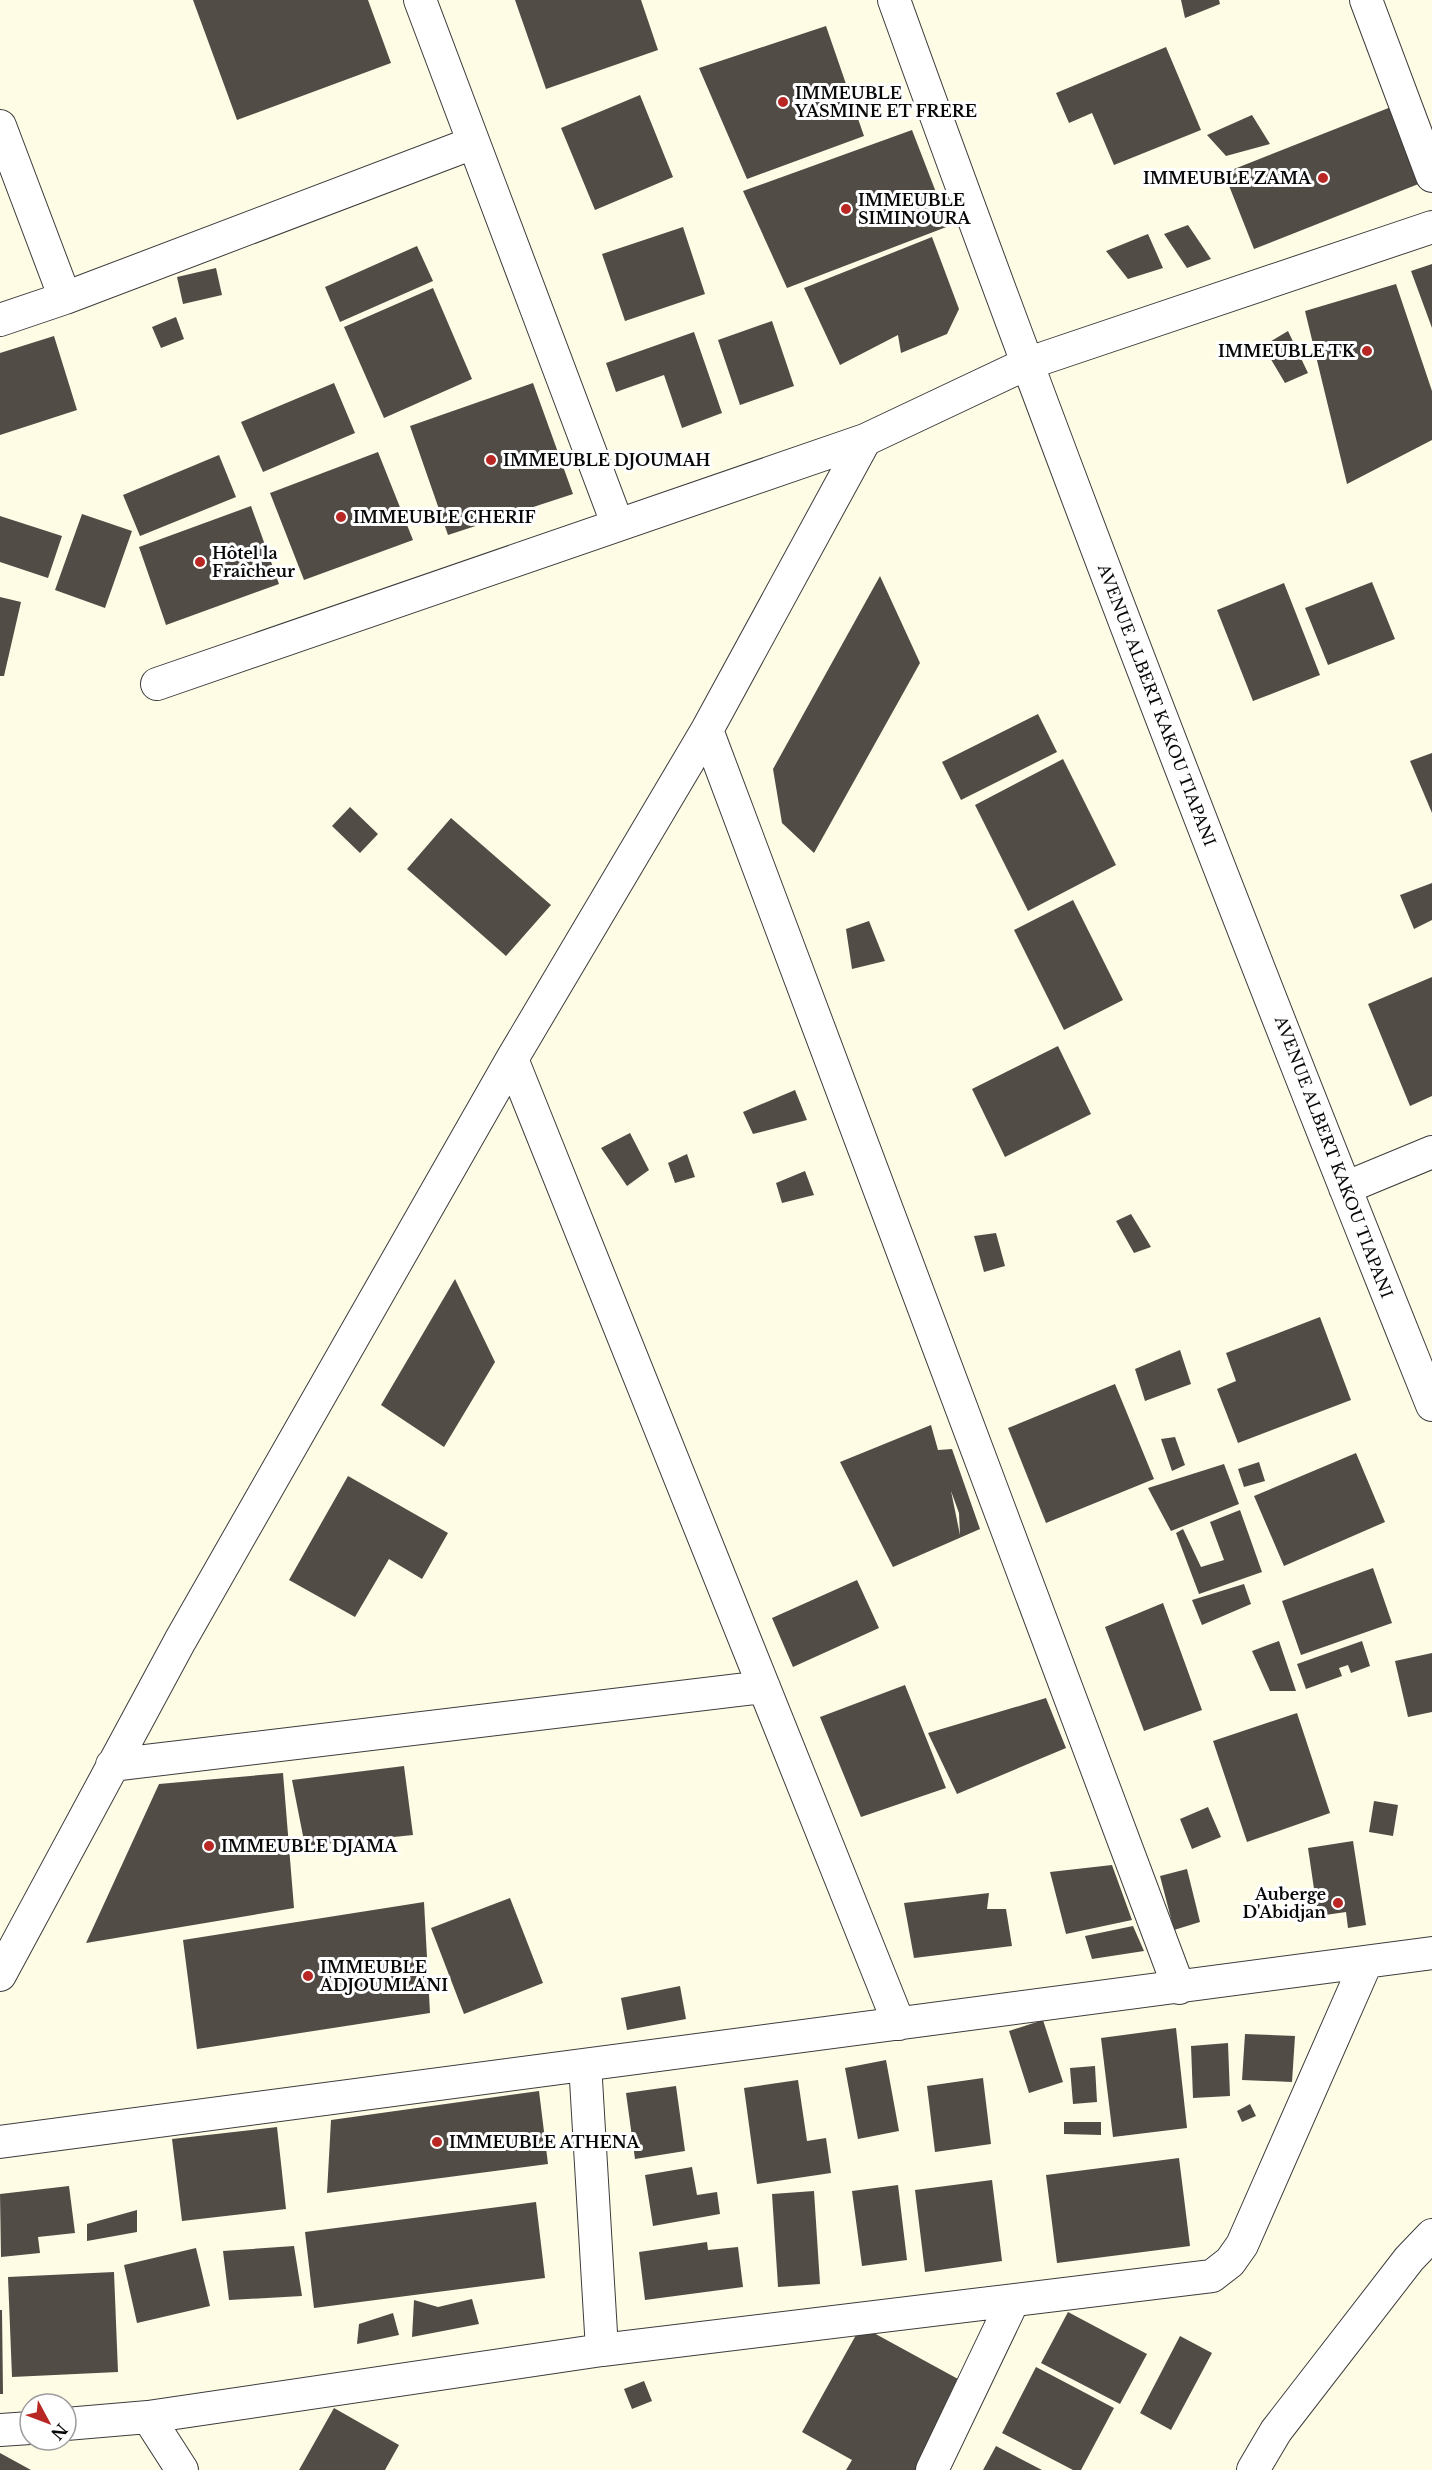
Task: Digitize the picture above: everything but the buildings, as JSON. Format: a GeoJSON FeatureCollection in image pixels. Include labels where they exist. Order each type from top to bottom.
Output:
{"type":"FeatureCollection","features":[{"type":"Feature","properties":{"kind":"street"},"geometry":{"type":"LineString","coordinates":[[420,0],[617,523]]}},
{"type":"Feature","properties":{"kind":"street","name":"AVENUE ALBERT KAKOU TIAPANI"},"geometry":{"type":"LineString","coordinates":[[894,0],[1026,364],[1345,1188],[1432,1405]]}},
{"type":"Feature","properties":{"kind":"street"},"geometry":{"type":"LineString","coordinates":[[1366,0],[1432,176]]}},
{"type":"Feature","properties":{"kind":"street"},"geometry":{"type":"LineString","coordinates":[[0,126],[65,298]]}},
{"type":"Feature","properties":{"kind":"street"},"geometry":{"type":"LineString","coordinates":[[0,320],[65,298],[473,142]]}},
{"type":"Feature","properties":{"kind":"street"},"geometry":{"type":"LineString","coordinates":[[157,684],[617,523],[865,440],[1026,364],[1432,227]]}},
{"type":"Feature","properties":{"kind":"street"},"geometry":{"type":"LineString","coordinates":[[0,1975],[180,1641],[512,1059],[707,730],[865,440]]}},
{"type":"Feature","properties":{"kind":"street"},"geometry":{"type":"LineString","coordinates":[[707,730],[1179,1988]]}},
{"type":"Feature","properties":{"kind":"street"},"geometry":{"type":"LineString","coordinates":[[512,1059],[898,2024]]}},
{"type":"Feature","properties":{"kind":"street"},"geometry":{"type":"LineString","coordinates":[[1345,1188],[1432,1152]]}},
{"type":"Feature","properties":{"kind":"street"},"geometry":{"type":"LineString","coordinates":[[112,1765],[764,1687]]}},
{"type":"Feature","properties":{"kind":"street"},"geometry":{"type":"LineString","coordinates":[[0,2142],[1432,1953]]}},
{"type":"Feature","properties":{"kind":"street"},"geometry":{"type":"LineString","coordinates":[[78,2423],[148,2417],[602,2350],[1212,2276],[1230,2262],[1242,2245],[1366,1963]]}},
{"type":"Feature","properties":{"kind":"street"},"geometry":{"type":"LineString","coordinates":[[581,2066],[586,2080],[602,2350]]}},
{"type":"Feature","properties":{"kind":"street"},"geometry":{"type":"LineString","coordinates":[[1253,2470],[1276,2430],[1409,2259],[1432,2235]]}},
{"type":"Feature","properties":{"kind":"street"},"geometry":{"type":"LineString","coordinates":[[932,2470],[1013,2301]]}},
{"type":"Feature","properties":{"kind":"street"},"geometry":{"type":"LineString","coordinates":[[148,2417],[182,2470]]}},
{"type":"Feature","properties":{"kind":"street"},"geometry":{"type":"LineString","coordinates":[[0,2430],[18,2429]]}},
{"type":"Feature","properties":{"kind":"place","name":"IMMEUBLE YASMINE ET FRERE"},"geometry":{"type":"Point","coordinates":[783,102]}},
{"type":"Feature","properties":{"kind":"place","name":"IMMEUBLE ZAMA"},"geometry":{"type":"Point","coordinates":[1323,178]}},
{"type":"Feature","properties":{"kind":"place","name":"IMMEUBLE SIMINOURA"},"geometry":{"type":"Point","coordinates":[846,209]}},
{"type":"Feature","properties":{"kind":"place","name":"IMMEUBLE TK"},"geometry":{"type":"Point","coordinates":[1367,351]}},
{"type":"Feature","properties":{"kind":"place","name":"IMMEUBLE DJOUMAH"},"geometry":{"type":"Point","coordinates":[491,460]}},
{"type":"Feature","properties":{"kind":"place","name":"IMMEUBLE CHERIF"},"geometry":{"type":"Point","coordinates":[341,517]}},
{"type":"Feature","properties":{"kind":"place","name":"Hôtel la Fraîcheur"},"geometry":{"type":"Point","coordinates":[200,562]}},
{"type":"Feature","properties":{"kind":"place","name":"IMMEUBLE DJAMA"},"geometry":{"type":"Point","coordinates":[209,1846]}},
{"type":"Feature","properties":{"kind":"place","name":"Auberge D'Abidjan"},"geometry":{"type":"Point","coordinates":[1338,1903]}},
{"type":"Feature","properties":{"kind":"place","name":"IMMEUBLE ADJOUMLANI"},"geometry":{"type":"Point","coordinates":[308,1976]}},
{"type":"Feature","properties":{"kind":"place","name":"IMMEUBLE ATHENA"},"geometry":{"type":"Point","coordinates":[437,2142]}}]}
